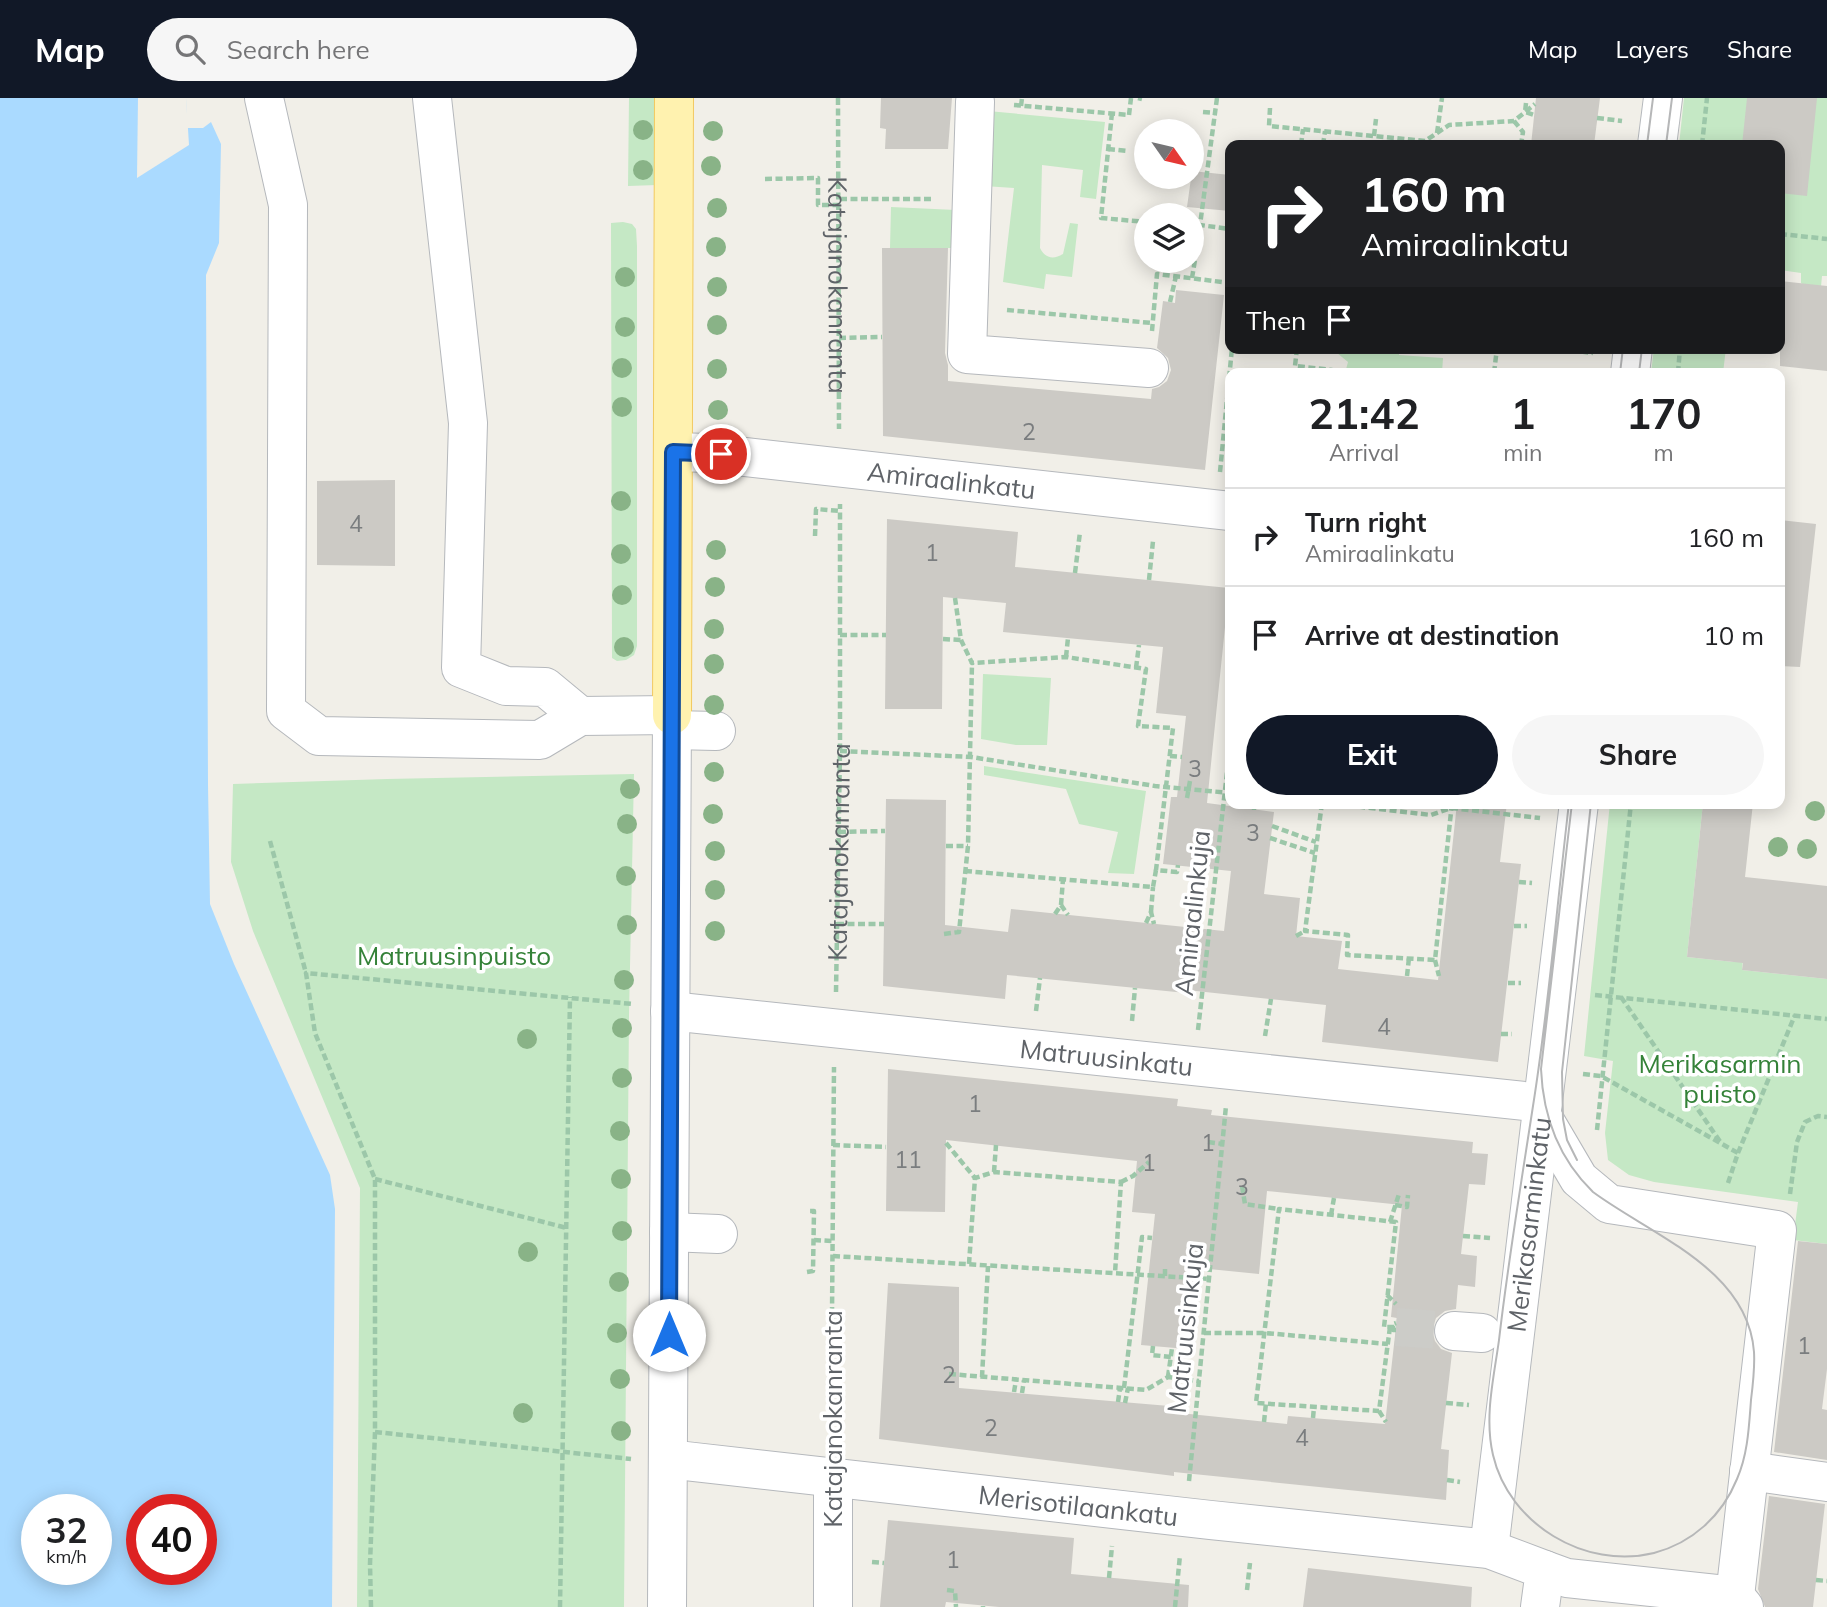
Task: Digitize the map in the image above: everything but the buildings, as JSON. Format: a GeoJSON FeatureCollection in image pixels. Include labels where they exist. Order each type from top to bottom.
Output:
{"type":"FeatureCollection","features":[{"type":"Feature","properties":{"kind":"main road"},"geometry":{"type":"LineString","coordinates":[[672,723],[674,98]]}},
{"type":"Feature","properties":{"kind":"street"},"geometry":{"type":"LineString","coordinates":[[264,98],[288,205],[286,711],[319,736],[347,737],[541,740],[580,716]]}},
{"type":"Feature","properties":{"kind":"street"},"geometry":{"type":"LineString","coordinates":[[432,98],[468,423],[461,668],[506,686],[545,687],[580,716],[672,723],[716,731]]}},
{"type":"Feature","properties":{"kind":"street"},"geometry":{"type":"LineString","coordinates":[[1658,140],[1663,98]]}},
{"type":"Feature","properties":{"kind":"street"},"geometry":{"type":"LineString","coordinates":[[975,102],[967,354],[1149,368]]}},
{"type":"Feature","properties":{"kind":"street","name":"Amiraalinkatu"},"geometry":{"type":"LineString","coordinates":[[673,452],[1224,498]]}},
{"type":"Feature","properties":{"kind":"street"},"geometry":{"type":"LineString","coordinates":[[667,1607],[654,1459],[670,1232],[656,1008],[672,723]]}},
{"type":"Feature","properties":{"kind":"street","name":"Merikasarminkatu"},"geometry":{"type":"LineString","coordinates":[[1489,1549],[1578,809]]}},
{"type":"Feature","properties":{"kind":"street","name":"Matruusinkatu"},"geometry":{"type":"LineString","coordinates":[[656,1008],[835,1030],[1212,1069],[1542,1110]]}},
{"type":"Feature","properties":{"kind":"street"},"geometry":{"type":"LineString","coordinates":[[1489,1549],[1567,1578],[1739,1602],[1749,1471],[1777,1230],[1609,1204],[1579,1179],[1542,1110]]}},
{"type":"Feature","properties":{"kind":"street"},"geometry":{"type":"LineString","coordinates":[[670,1232],[718,1234]]}},
{"type":"Feature","properties":{"kind":"street","name":"Merisotilaankatu"},"geometry":{"type":"LineString","coordinates":[[654,1459],[833,1476],[1489,1549]]}},
{"type":"Feature","properties":{"kind":"street"},"geometry":{"type":"LineString","coordinates":[[1749,1471],[1827,1482]]}},
{"type":"Feature","properties":{"kind":"street","name":"Katajanokanranta"},"geometry":{"type":"LineString","coordinates":[[833,1476],[833,1607]]}},
{"type":"Feature","properties":{"kind":"street"},"geometry":{"type":"LineString","coordinates":[[1540,1607],[1545,1570]]}},
{"type":"Feature","properties":{"kind":"path","name":"Katajanokanranta"},"geometry":{"type":"LineString","coordinates":[[833,1476],[832,1241],[840,751],[838,98]]}},
{"type":"Feature","properties":{"kind":"path"},"geometry":{"type":"LineString","coordinates":[[1021,106],[1022,98]]}},
{"type":"Feature","properties":{"kind":"path"},"geometry":{"type":"LineString","coordinates":[[975,102],[1129,115],[1131,98]]}},
{"type":"Feature","properties":{"kind":"path"},"geometry":{"type":"LineString","coordinates":[[1203,203],[1217,98]]}},
{"type":"Feature","properties":{"kind":"path"},"geometry":{"type":"LineString","coordinates":[[1437,134],[1442,98]]}},
{"type":"Feature","properties":{"kind":"path"},"geometry":{"type":"LineString","coordinates":[[1703,140],[1707,98]]}},
{"type":"Feature","properties":{"kind":"path"},"geometry":{"type":"LineString","coordinates":[[1525,113],[1526,103]]}},
{"type":"Feature","properties":{"kind":"path"},"geometry":{"type":"LineString","coordinates":[[1429,140],[1449,125],[1514,121],[1535,104]]}},
{"type":"Feature","properties":{"kind":"path"},"geometry":{"type":"LineString","coordinates":[[1270,108],[1269,126],[1403,140]]}},
{"type":"Feature","properties":{"kind":"path"},"geometry":{"type":"LineString","coordinates":[[1203,112],[1215,113]]}},
{"type":"Feature","properties":{"kind":"path"},"geometry":{"type":"LineString","coordinates":[[1112,113],[1101,218],[1134,221]]}},
{"type":"Feature","properties":{"kind":"path"},"geometry":{"type":"LineString","coordinates":[[1525,113],[1534,115]]}},
{"type":"Feature","properties":{"kind":"path"},"geometry":{"type":"LineString","coordinates":[[1597,118],[1622,121]]}},
{"type":"Feature","properties":{"kind":"path"},"geometry":{"type":"LineString","coordinates":[[1374,136],[1376,120]]}},
{"type":"Feature","properties":{"kind":"path"},"geometry":{"type":"LineString","coordinates":[[1514,121],[1523,132],[1522,140]]}},
{"type":"Feature","properties":{"kind":"path"},"geometry":{"type":"LineString","coordinates":[[1302,140],[1303,130]]}},
{"type":"Feature","properties":{"kind":"path"},"geometry":{"type":"LineString","coordinates":[[1324,140],[1325,131]]}},
{"type":"Feature","properties":{"kind":"path"},"geometry":{"type":"LineString","coordinates":[[1108,149],[1128,151]]}},
{"type":"Feature","properties":{"kind":"path"},"geometry":{"type":"LineString","coordinates":[[765,178],[818,178],[818,205],[839,202],[972,199]]}},
{"type":"Feature","properties":{"kind":"path"},"geometry":{"type":"LineString","coordinates":[[1204,226],[1225,228]]}},
{"type":"Feature","properties":{"kind":"path"},"geometry":{"type":"LineString","coordinates":[[1785,235],[1827,239]]}},
{"type":"Feature","properties":{"kind":"path"},"geometry":{"type":"LineString","coordinates":[[1192,273],[1192,278]]}},
{"type":"Feature","properties":{"kind":"path"},"geometry":{"type":"LineString","coordinates":[[968,306],[1152,323],[1157,274],[1225,282]]}},
{"type":"Feature","properties":{"kind":"path"},"geometry":{"type":"LineString","coordinates":[[1170,302],[1176,276]]}},
{"type":"Feature","properties":{"kind":"path"},"geometry":{"type":"LineString","coordinates":[[839,338],[882,337]]}},
{"type":"Feature","properties":{"kind":"path"},"geometry":{"type":"LineString","coordinates":[[1296,354],[1295,366],[1314,368]]}},
{"type":"Feature","properties":{"kind":"path"},"geometry":{"type":"LineString","coordinates":[[1224,498],[1225,479]]}},
{"type":"Feature","properties":{"kind":"path"},"geometry":{"type":"LineString","coordinates":[[815,536],[816,509],[840,511]]}},
{"type":"Feature","properties":{"kind":"path"},"geometry":{"type":"LineString","coordinates":[[1075,573],[1082,521]]}},
{"type":"Feature","properties":{"kind":"path"},"geometry":{"type":"LineString","coordinates":[[1149,580],[1154,530]]}},
{"type":"Feature","properties":{"kind":"path"},"geometry":{"type":"LineString","coordinates":[[944,934],[959,932],[968,846],[971,757],[972,663],[961,640],[955,598]]}},
{"type":"Feature","properties":{"kind":"path"},"geometry":{"type":"LineString","coordinates":[[840,635],[886,635]]}},
{"type":"Feature","properties":{"kind":"path"},"geometry":{"type":"LineString","coordinates":[[1066,657],[1068,638]]}},
{"type":"Feature","properties":{"kind":"path"},"geometry":{"type":"LineString","coordinates":[[943,639],[961,640]]}},
{"type":"Feature","properties":{"kind":"path"},"geometry":{"type":"LineString","coordinates":[[1136,668],[1139,645]]}},
{"type":"Feature","properties":{"kind":"path"},"geometry":{"type":"LineString","coordinates":[[972,663],[1066,657],[1146,669],[1138,726],[1172,729],[1153,887],[1151,912],[1154,924]]}},
{"type":"Feature","properties":{"kind":"path"},"geometry":{"type":"LineString","coordinates":[[840,751],[971,757],[1166,787],[1225,792]]}},
{"type":"Feature","properties":{"kind":"path"},"geometry":{"type":"LineString","coordinates":[[1170,756],[1182,757]]}},
{"type":"Feature","properties":{"kind":"path"},"geometry":{"type":"LineString","coordinates":[[1187,798],[1190,781]]}},
{"type":"Feature","properties":{"kind":"path"},"geometry":{"type":"LineString","coordinates":[[1202,790],[1203,782]]}},
{"type":"Feature","properties":{"kind":"path","name":"Amiraalinkuja"},"geometry":{"type":"LineString","coordinates":[[1212,1069],[1215,1042],[1197,1040],[1226,809]]}},
{"type":"Feature","properties":{"kind":"path"},"geometry":{"type":"LineString","coordinates":[[1306,931],[1323,809]]}},
{"type":"Feature","properties":{"kind":"path"},"geometry":{"type":"LineString","coordinates":[[1378,809],[1431,815],[1445,809]]}},
{"type":"Feature","properties":{"kind":"path"},"geometry":{"type":"LineString","coordinates":[[1439,976],[1435,960],[1445,889],[1452,809]]}},
{"type":"Feature","properties":{"kind":"path"},"geometry":{"type":"LineString","coordinates":[[1473,809],[1540,818]]}},
{"type":"Feature","properties":{"kind":"path"},"geometry":{"type":"LineString","coordinates":[[1515,815],[1516,809]]}},
{"type":"Feature","properties":{"kind":"path"},"geometry":{"type":"LineString","coordinates":[[1596,1133],[1630,809]]}},
{"type":"Feature","properties":{"kind":"path"},"geometry":{"type":"LineString","coordinates":[[1272,826],[1317,842]]}},
{"type":"Feature","properties":{"kind":"path"},"geometry":{"type":"LineString","coordinates":[[839,832],[885,831]]}},
{"type":"Feature","properties":{"kind":"path"},"geometry":{"type":"LineString","coordinates":[[1270,838],[1315,853]]}},
{"type":"Feature","properties":{"kind":"path"},"geometry":{"type":"LineString","coordinates":[[270,841],[306,973],[315,1033],[374,1178],[375,1432],[371,1607]]}},
{"type":"Feature","properties":{"kind":"path"},"geometry":{"type":"LineString","coordinates":[[946,846],[968,846]]}},
{"type":"Feature","properties":{"kind":"path"},"geometry":{"type":"LineString","coordinates":[[1156,870],[1177,872],[1178,865]]}},
{"type":"Feature","properties":{"kind":"path"},"geometry":{"type":"LineString","coordinates":[[965,871],[1153,887]]}},
{"type":"Feature","properties":{"kind":"path"},"geometry":{"type":"LineString","coordinates":[[1055,914],[1061,905],[1063,879]]}},
{"type":"Feature","properties":{"kind":"path"},"geometry":{"type":"LineString","coordinates":[[1519,882],[1532,883]]}},
{"type":"Feature","properties":{"kind":"path"},"geometry":{"type":"LineString","coordinates":[[1061,905],[1068,915]]}},
{"type":"Feature","properties":{"kind":"path"},"geometry":{"type":"LineString","coordinates":[[1146,923],[1151,912]]}},
{"type":"Feature","properties":{"kind":"path"},"geometry":{"type":"LineString","coordinates":[[837,924],[884,924]]}},
{"type":"Feature","properties":{"kind":"path"},"geometry":{"type":"LineString","coordinates":[[1514,926],[1528,926]]}},
{"type":"Feature","properties":{"kind":"path"},"geometry":{"type":"LineString","coordinates":[[1296,936],[1306,931],[1348,935],[1347,955],[1435,960]]}},
{"type":"Feature","properties":{"kind":"path"},"geometry":{"type":"LineString","coordinates":[[1406,976],[1408,958]]}},
{"type":"Feature","properties":{"kind":"path"},"geometry":{"type":"LineString","coordinates":[[306,973],[570,997],[656,1008]]}},
{"type":"Feature","properties":{"kind":"path"},"geometry":{"type":"LineString","coordinates":[[1035,1023],[1040,978]]}},
{"type":"Feature","properties":{"kind":"path"},"geometry":{"type":"LineString","coordinates":[[1508,983],[1521,983]]}},
{"type":"Feature","properties":{"kind":"path"},"geometry":{"type":"LineString","coordinates":[[1131,1032],[1135,988]]}},
{"type":"Feature","properties":{"kind":"path"},"geometry":{"type":"LineString","coordinates":[[1583,995],[1827,1019]]}},
{"type":"Feature","properties":{"kind":"path"},"geometry":{"type":"LineString","coordinates":[[560,1607],[570,997]]}},
{"type":"Feature","properties":{"kind":"path"},"geometry":{"type":"LineString","coordinates":[[1621,997],[1721,1143]]}},
{"type":"Feature","properties":{"kind":"path"},"geometry":{"type":"LineString","coordinates":[[1264,1047],[1272,999]]}},
{"type":"Feature","properties":{"kind":"path"},"geometry":{"type":"LineString","coordinates":[[1727,1189],[1738,1153],[1796,1015]]}},
{"type":"Feature","properties":{"kind":"path"},"geometry":{"type":"LineString","coordinates":[[1502,1034],[1516,1034]]}},
{"type":"Feature","properties":{"kind":"path","name":"Matruusinkuja"},"geometry":{"type":"LineString","coordinates":[[1175,1607],[1227,1099],[1210,1097],[1212,1069]]}},
{"type":"Feature","properties":{"kind":"path"},"geometry":{"type":"LineString","coordinates":[[1574,1073],[1601,1076],[1738,1153]]}},
{"type":"Feature","properties":{"kind":"path"},"geometry":{"type":"LineString","coordinates":[[1790,1195],[1797,1142],[1805,1122],[1818,1116],[1827,1116]]}},
{"type":"Feature","properties":{"kind":"path"},"geometry":{"type":"LineString","coordinates":[[1208,1142],[1223,1144]]}},
{"type":"Feature","properties":{"kind":"path"},"geometry":{"type":"LineString","coordinates":[[946,1143],[975,1178],[969,1264]]}},
{"type":"Feature","properties":{"kind":"path"},"geometry":{"type":"LineString","coordinates":[[833,1145],[886,1147]]}},
{"type":"Feature","properties":{"kind":"path"},"geometry":{"type":"LineString","coordinates":[[994,1172],[996,1145]]}},
{"type":"Feature","properties":{"kind":"path"},"geometry":{"type":"LineString","coordinates":[[975,1178],[994,1172],[1121,1182],[1149,1162]]}},
{"type":"Feature","properties":{"kind":"path"},"geometry":{"type":"LineString","coordinates":[[374,1178],[567,1228]]}},
{"type":"Feature","properties":{"kind":"path"},"geometry":{"type":"LineString","coordinates":[[1115,1273],[1121,1182]]}},
{"type":"Feature","properties":{"kind":"path"},"geometry":{"type":"LineString","coordinates":[[1242,1186],[1245,1204],[1396,1222],[1384,1327],[1394,1327],[1387,1346],[1379,1411],[1385,1422]]}},
{"type":"Feature","properties":{"kind":"path"},"geometry":{"type":"LineString","coordinates":[[1390,1222],[1399,1194]]}},
{"type":"Feature","properties":{"kind":"path"},"geometry":{"type":"LineString","coordinates":[[1395,1205],[1407,1207],[1408,1195]]}},
{"type":"Feature","properties":{"kind":"path"},"geometry":{"type":"LineString","coordinates":[[1331,1215],[1334,1198]]}},
{"type":"Feature","properties":{"kind":"path"},"geometry":{"type":"LineString","coordinates":[[1279,1209],[1256,1403],[1379,1411]]}},
{"type":"Feature","properties":{"kind":"path"},"geometry":{"type":"LineString","coordinates":[[807,1211],[814,1211],[813,1271],[807,1272]]}},
{"type":"Feature","properties":{"kind":"path"},"geometry":{"type":"LineString","coordinates":[[1463,1236],[1493,1238],[1495,1227]]}},
{"type":"Feature","properties":{"kind":"path"},"geometry":{"type":"LineString","coordinates":[[1125,1403],[1124,1388],[1142,1237],[1152,1238]]}},
{"type":"Feature","properties":{"kind":"path"},"geometry":{"type":"LineString","coordinates":[[814,1240],[832,1241]]}},
{"type":"Feature","properties":{"kind":"path"},"geometry":{"type":"LineString","coordinates":[[833,1256],[1210,1279]]}},
{"type":"Feature","properties":{"kind":"path"},"geometry":{"type":"LineString","coordinates":[[982,1377],[988,1266]]}},
{"type":"Feature","properties":{"kind":"path"},"geometry":{"type":"LineString","coordinates":[[1165,1276],[1166,1267]]}},
{"type":"Feature","properties":{"kind":"path"},"geometry":{"type":"LineString","coordinates":[[1387,1295],[1396,1304]]}},
{"type":"Feature","properties":{"kind":"path"},"geometry":{"type":"LineString","coordinates":[[1205,1333],[1265,1333],[1394,1348]]}},
{"type":"Feature","properties":{"kind":"path"},"geometry":{"type":"LineString","coordinates":[[1153,1346],[1152,1355],[1171,1357]]}},
{"type":"Feature","properties":{"kind":"path"},"geometry":{"type":"LineString","coordinates":[[1168,1377],[1172,1348]]}},
{"type":"Feature","properties":{"kind":"path"},"geometry":{"type":"LineString","coordinates":[[948,1374],[1146,1390],[1168,1377],[1199,1381]]}},
{"type":"Feature","properties":{"kind":"path"},"geometry":{"type":"LineString","coordinates":[[1014,1392],[1016,1380]]}},
{"type":"Feature","properties":{"kind":"path"},"geometry":{"type":"LineString","coordinates":[[1022,1393],[1024,1380]]}},
{"type":"Feature","properties":{"kind":"path"},"geometry":{"type":"LineString","coordinates":[[1118,1402],[1124,1388]]}},
{"type":"Feature","properties":{"kind":"path"},"geometry":{"type":"LineString","coordinates":[[1472,1416],[1474,1398]]}},
{"type":"Feature","properties":{"kind":"path"},"geometry":{"type":"LineString","coordinates":[[1264,1422],[1266,1403]]}},
{"type":"Feature","properties":{"kind":"path"},"geometry":{"type":"LineString","coordinates":[[1446,1403],[1473,1405]]}},
{"type":"Feature","properties":{"kind":"path"},"geometry":{"type":"LineString","coordinates":[[1313,1418],[1314,1407]]}},
{"type":"Feature","properties":{"kind":"path"},"geometry":{"type":"LineString","coordinates":[[375,1432],[654,1459]]}},
{"type":"Feature","properties":{"kind":"path"},"geometry":{"type":"LineString","coordinates":[[870,1561],[884,1563]]}},
{"type":"Feature","properties":{"kind":"path"},"geometry":{"type":"LineString","coordinates":[[1247,1590],[1250,1562]]}},
{"type":"Feature","properties":{"kind":"path"},"geometry":{"type":"LineString","coordinates":[[1109,1578],[1110,1564]]}},
{"type":"Feature","properties":{"kind":"path"},"geometry":{"type":"LineString","coordinates":[[1816,1580],[1827,1580]]}},
{"type":"Feature","properties":{"kind":"path"},"geometry":{"type":"LineString","coordinates":[[947,1590],[955,1591],[957,1607]]}},
{"type":"Feature","properties":{"kind":"green space"},"geometry":{"type":"Polygon","coordinates":[[[629,98],[657,98],[657,185],[628,186],[629,98]]]}},
{"type":"Feature","properties":{"kind":"green space"},"geometry":{"type":"Polygon","coordinates":[[[1684,98],[1827,98],[1827,276],[1822,276],[1820,297],[1801,283],[1801,273],[1785,271],[1785,140],[1680,140],[1684,98]]]}},
{"type":"Feature","properties":{"kind":"green space"},"geometry":{"type":"Polygon","coordinates":[[[988,111],[1105,122],[1096,199],[1080,197],[1083,170],[1042,165],[1040,248],[1044,254],[1056,257],[1063,254],[1070,223],[1078,224],[1072,277],[1046,274],[1044,289],[1003,282],[1014,188],[984,186],[988,111]]]}},
{"type":"Feature","properties":{"kind":"green space"},"geometry":{"type":"Polygon","coordinates":[[[891,207],[956,210],[962,248],[890,248],[891,207]]]}},
{"type":"Feature","properties":{"kind":"green space"},"geometry":{"type":"Polygon","coordinates":[[[611,223],[632,224],[636,229],[637,246],[637,646],[634,655],[617,661],[612,658],[611,223]]]}},
{"type":"Feature","properties":{"kind":"green space"},"geometry":{"type":"Polygon","coordinates":[[[1338,354],[1399,354],[1443,358],[1442,368],[1346,368],[1348,362],[1338,354]]]}},
{"type":"Feature","properties":{"kind":"green space"},"geometry":{"type":"Polygon","coordinates":[[[1653,354],[1725,354],[1724,368],[1652,368],[1653,354]]]}},
{"type":"Feature","properties":{"kind":"green space"},"geometry":{"type":"Polygon","coordinates":[[[983,674],[1051,678],[1047,745],[1016,745],[981,739],[983,674]]]}},
{"type":"Feature","properties":{"kind":"green space"},"geometry":{"type":"Polygon","coordinates":[[[984,766],[1146,791],[1134,874],[1108,873],[1118,832],[1079,824],[1066,789],[984,775],[984,766]]]}},
{"type":"Feature","properties":{"kind":"green space","name":"Matruusinpuisto"},"geometry":{"type":"Polygon","coordinates":[[[634,774],[629,1015],[624,1607],[357,1607],[360,1188],[253,931],[231,862],[233,784],[634,774]]]}},
{"type":"Feature","properties":{"kind":"green space","name":"Merikasarmin puisto"},"geometry":{"type":"Polygon","coordinates":[[[1609,809],[1702,809],[1687,957],[1734,962],[1744,948],[1742,970],[1827,979],[1827,1244],[1793,1240],[1798,1202],[1654,1182],[1629,1175],[1608,1160],[1605,1133],[1613,1061],[1584,1056],[1609,809]]]}},
{"type":"Feature","properties":{"kind":"water"},"geometry":{"type":"Polygon","coordinates":[[[0,98],[186,98],[187,128],[203,128],[211,122],[221,144],[219,243],[206,275],[210,904],[234,964],[330,1175],[335,1209],[332,1607],[0,1607],[0,98]]]}},
{"type":"Feature","properties":{"kind":"pier"},"geometry":{"type":"Polygon","coordinates":[[[138,98],[186,98],[189,145],[137,178],[138,98]]]}},
{"type":"Feature","properties":{"kind":"tunnel"},"geometry":{"type":"LineString","coordinates":[[1396,1327],[1454,1331]]}},
{"type":"Feature","properties":{"kind":"tram line"},"geometry":{"type":"LineString","coordinates":[[1648,140],[1653,98]]}},
{"type":"Feature","properties":{"kind":"tram line"},"geometry":{"type":"LineString","coordinates":[[1667,140],[1672,98]]}},
{"type":"Feature","properties":{"kind":"tram line"},"geometry":{"type":"LineString","coordinates":[[1621,368],[1622,354]]}},
{"type":"Feature","properties":{"kind":"tram line"},"geometry":{"type":"LineString","coordinates":[[1640,368],[1641,354]]}},
{"type":"Feature","properties":{"kind":"tram line"},"geometry":{"type":"LineString","coordinates":[[1568,809],[1544,1031],[1493,1383],[1490,1441],[1502,1480],[1515,1502],[1533,1521],[1577,1548],[1602,1555],[1628,1556],[1654,1553],[1681,1542],[1704,1526],[1723,1505],[1741,1469],[1746,1450],[1754,1352],[1748,1323],[1734,1298],[1716,1276],[1693,1257],[1593,1192],[1570,1165],[1549,1120],[1541,1069],[1571,809]]}},
{"type":"Feature","properties":{"kind":"tram line"},"geometry":{"type":"LineString","coordinates":[[1577,1160],[1567,1140],[1563,1119],[1562,1072],[1590,809]]}},
{"type":"Feature","properties":{"kind":"route"},"geometry":{"type":"LineString","coordinates":[[669,1335],[673,452],[721,454]]}}]}
